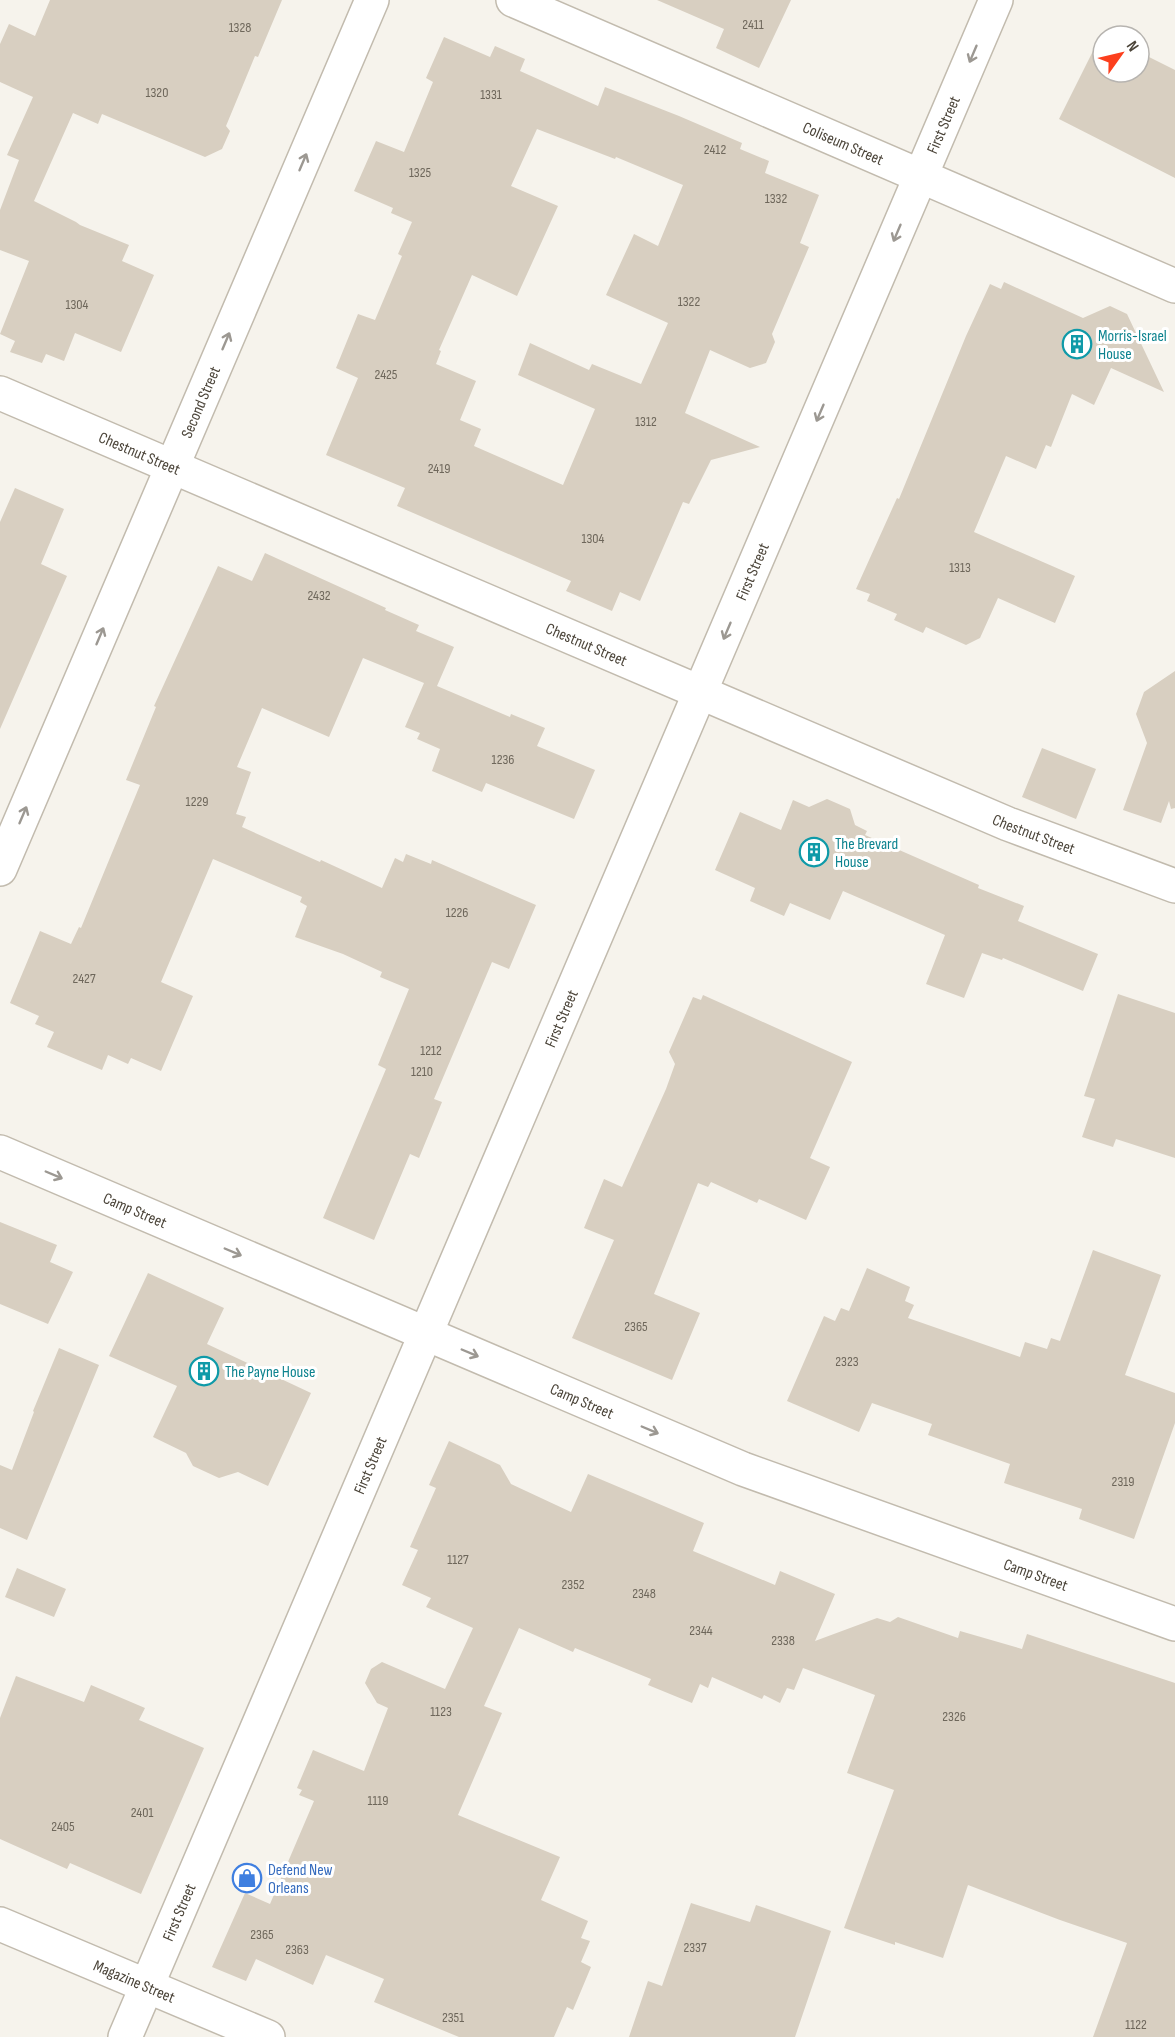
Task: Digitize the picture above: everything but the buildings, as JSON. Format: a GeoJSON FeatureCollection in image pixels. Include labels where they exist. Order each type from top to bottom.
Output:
{"type":"FeatureCollection","features":[{"type":"Feature","properties":{"kind":"street","name":"Second Street"},"geometry":{"type":"LineString","coordinates":[[0,869],[372,0]]}},
{"type":"Feature","properties":{"kind":"street","name":"Coliseum Street"},"geometry":{"type":"LineString","coordinates":[[513,0],[1175,286]]}},
{"type":"Feature","properties":{"kind":"street","name":"First Street"},"geometry":{"type":"LineString","coordinates":[[126,2037],[996,0]]}},
{"type":"Feature","properties":{"kind":"street","name":"Chestnut Street"},"geometry":{"type":"LineString","coordinates":[[0,393],[1008,824],[1175,886]]}},
{"type":"Feature","properties":{"kind":"street","name":"Camp Street"},"geometry":{"type":"LineString","coordinates":[[0,1152],[743,1469],[1175,1624]]}},
{"type":"Feature","properties":{"kind":"street","name":"Magazine Street"},"geometry":{"type":"LineString","coordinates":[[0,1924],[268,2037]]}},
{"type":"Feature","properties":{"kind":"place","name":"Morris-Israel House"},"geometry":{"type":"Point","coordinates":[1077,344]}},
{"type":"Feature","properties":{"kind":"place","name":"The Brevard House"},"geometry":{"type":"Point","coordinates":[814,852]}},
{"type":"Feature","properties":{"kind":"place","name":"The Payne House"},"geometry":{"type":"Point","coordinates":[204,1371]}},
{"type":"Feature","properties":{"kind":"place","name":"Defend New Orleans"},"geometry":{"type":"Point","coordinates":[247,1878]}}]}
